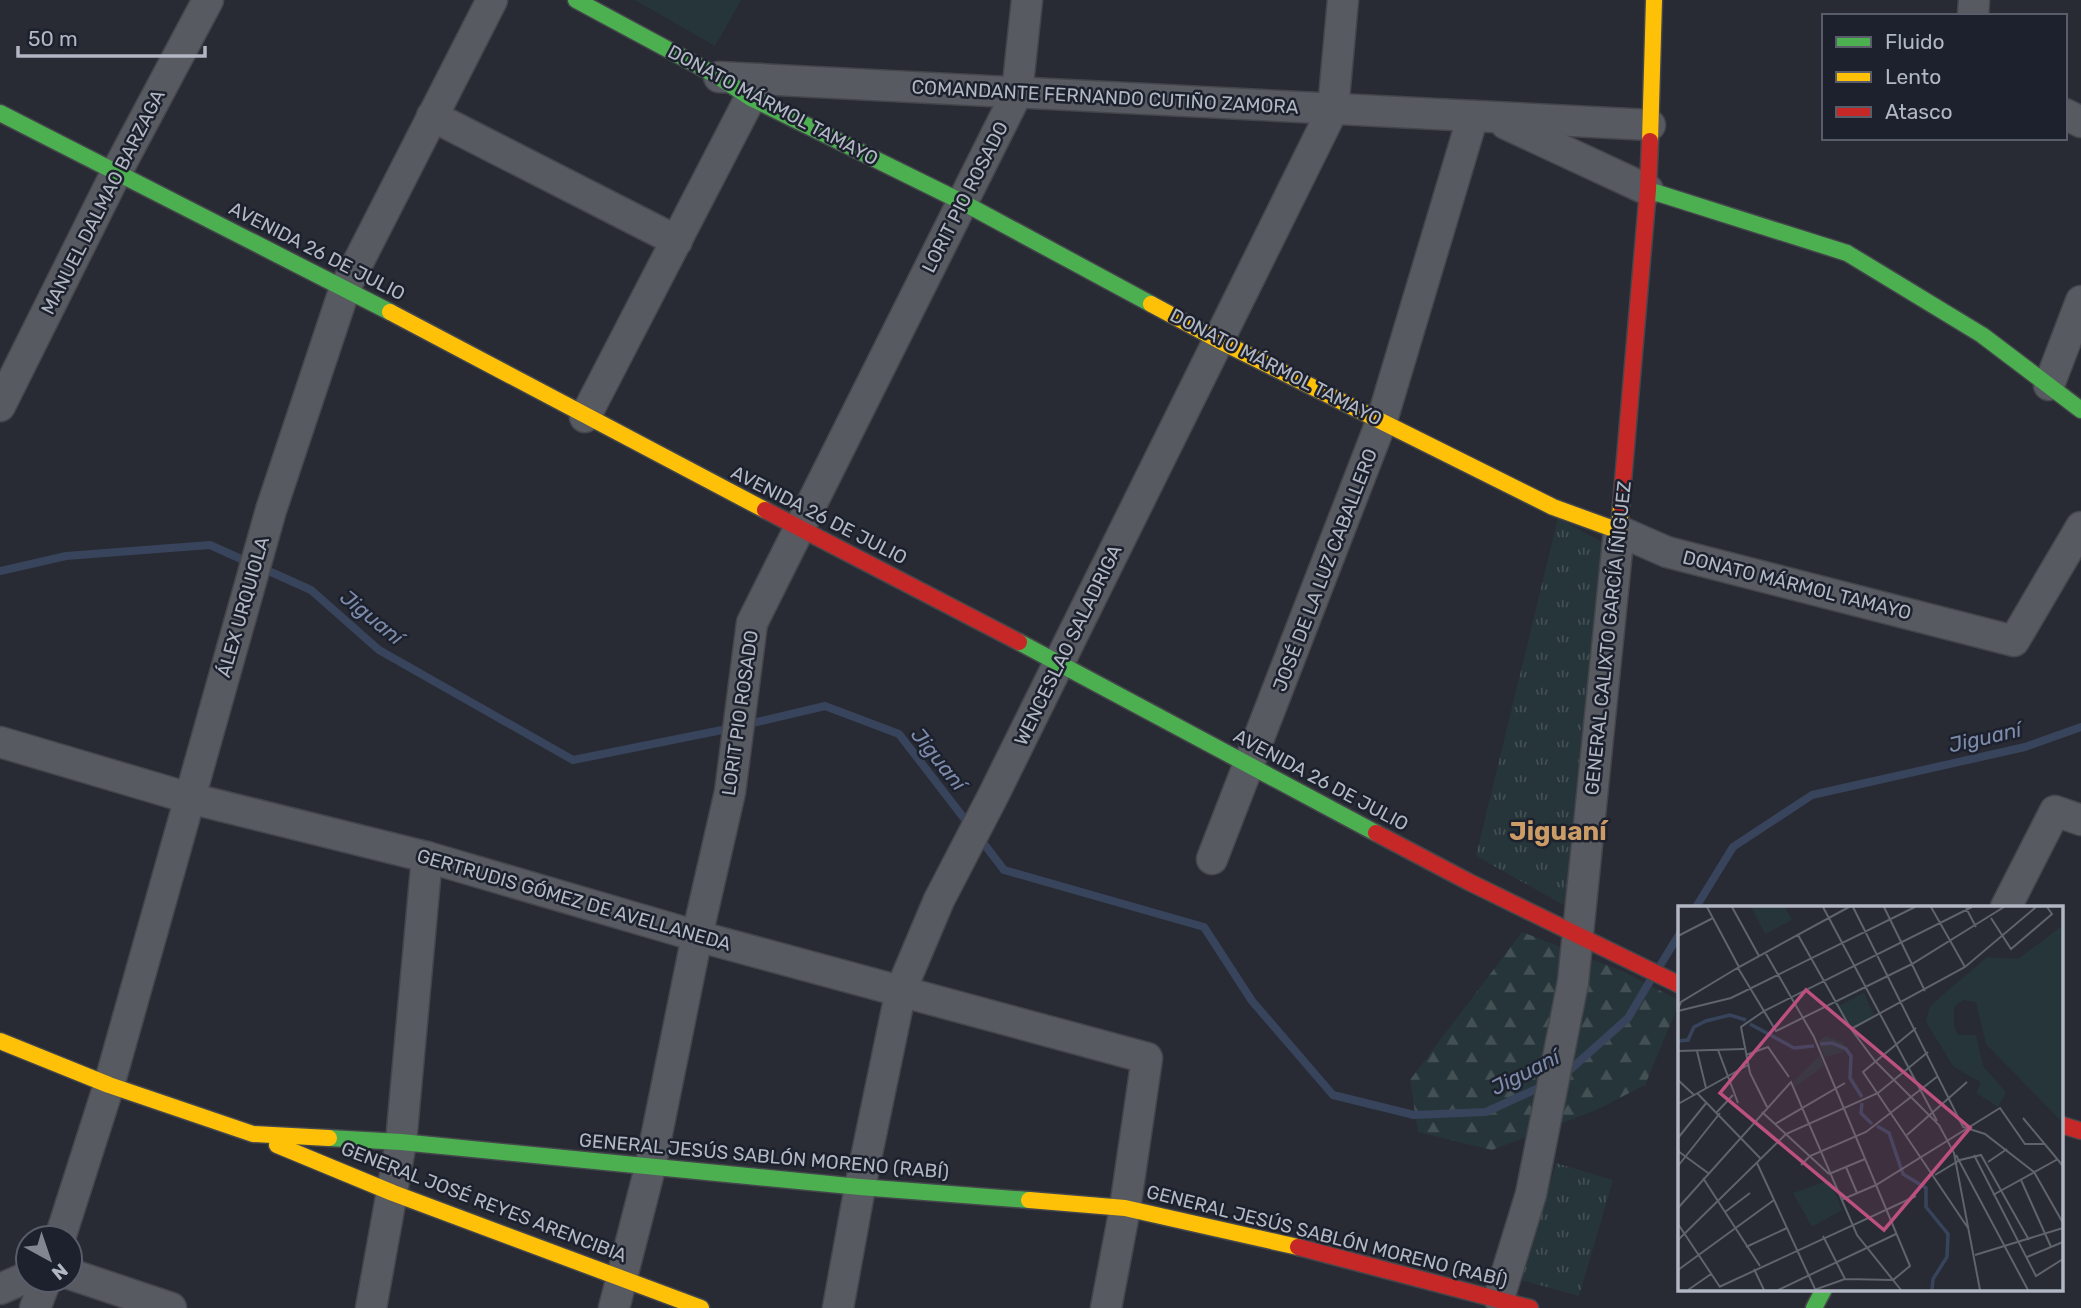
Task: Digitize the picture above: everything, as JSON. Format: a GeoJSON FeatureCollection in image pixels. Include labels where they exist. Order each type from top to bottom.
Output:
{"type":"FeatureCollection","features":[{"type":"Feature","properties":{"kind":"street","name":"MANUEL DALMAO BARZAGA"},"geometry":{"type":"LineString","coordinates":[[0,406],[117,171],[208,0]]}},
{"type":"Feature","properties":{"kind":"street","name":"ÁLEX URQUIOLA"},"geometry":{"type":"LineString","coordinates":[[64,1224],[109,1085],[271,510],[345,288],[492,0]]}},
{"type":"Feature","properties":{"kind":"street","name":"DONATO MÁRMOL TAMAYO"},"geometry":{"type":"LineString","coordinates":[[576,0],[719,77]]}},
{"type":"Feature","properties":{"kind":"street","name":"LORIT PIO ROSADO"},"geometry":{"type":"LineString","coordinates":[[614,1308],[650,1168],[697,936],[730,792],[752,622],[1017,93],[1027,0]]}},
{"type":"Feature","properties":{"kind":"street","name":"WENCESLAO SALADRIGA"},"geometry":{"type":"LineString","coordinates":[[838,1308],[901,990],[939,900],[1333,109],[1343,0]]}},
{"type":"Feature","properties":{"kind":"street","name":"GENERAL CALIXTO GARCÍA ÍÑIGUEZ"},"geometry":{"type":"LineString","coordinates":[[1497,1303],[1531,1194],[1573,982],[1619,531],[1648,190],[1654,0]]}},
{"type":"Feature","properties":{"kind":"street","name":"COMANDANTE FERNANDO CUTIÑO ZAMORA"},"geometry":{"type":"LineString","coordinates":[[719,77],[756,88],[1017,93],[1650,125]]}},
{"type":"Feature","properties":{"kind":"street"},"geometry":{"type":"LineString","coordinates":[[585,417],[756,88]]}},
{"type":"Feature","properties":{"kind":"street","name":"DONATO MÁRMOL TAMAYO"},"geometry":{"type":"LineString","coordinates":[[756,88],[1218,340],[1553,507],[1667,552],[2014,641],[2081,527]]}},
{"type":"Feature","properties":{"kind":"street","name":"AVENIDA 26 DE JULIO"},"geometry":{"type":"LineString","coordinates":[[0,113],[345,288],[1469,882],[1678,984]]}},
{"type":"Feature","properties":{"kind":"street"},"geometry":{"type":"LineString","coordinates":[[432,116],[677,241]]}},
{"type":"Feature","properties":{"kind":"street","name":"COMANDANTE FERNANDO CUTIÑO ZAMORA"},"geometry":{"type":"LineString","coordinates":[[1482,116],[1648,190],[1847,253],[1982,335],[2081,410]]}},
{"type":"Feature","properties":{"kind":"street","name":"JOSÉ DE LA LUZ CABALLERO"},"geometry":{"type":"LineString","coordinates":[[1212,859],[1382,420],[1482,116]]}},
{"type":"Feature","properties":{"kind":"street"},"geometry":{"type":"LineString","coordinates":[[2049,385],[2081,301]]}},
{"type":"Feature","properties":{"kind":"street","name":"GERTRUDIS GÓMEZ DE AVELLANEDA"},"geometry":{"type":"LineString","coordinates":[[0,742],[189,798],[427,857],[697,936],[1147,1058],[1125,1208]]}},
{"type":"Feature","properties":{"kind":"street"},"geometry":{"type":"LineString","coordinates":[[2007,906],[2068,816]]}},
{"type":"Feature","properties":{"kind":"street"},"geometry":{"type":"LineString","coordinates":[[371,1308],[401,1142],[427,857]]}},
{"type":"Feature","properties":{"kind":"street","name":"GENERAL JESÚS SABLÓN MORENO (RABÍ)"},"geometry":{"type":"LineString","coordinates":[[0,1041],[109,1085],[253,1134],[401,1142],[650,1168],[1125,1208],[1301,1248],[1497,1303],[1530,1308]]}},
{"type":"Feature","properties":{"kind":"street"},"geometry":{"type":"LineString","coordinates":[[2064,1126],[2081,1131]]}},
{"type":"Feature","properties":{"kind":"street","name":"GENERAL JOSÉ REYES ARENCIBIA"},"geometry":{"type":"LineString","coordinates":[[253,1134],[393,1194],[701,1308]]}},
{"type":"Feature","properties":{"kind":"street"},"geometry":{"type":"LineString","coordinates":[[1106,1308],[1125,1208]]}},
{"type":"Feature","properties":{"kind":"street"},"geometry":{"type":"LineString","coordinates":[[84,1279],[171,1308]]}},
{"type":"Feature","properties":{"kind":"street"},"geometry":{"type":"LineString","coordinates":[[1815,1308],[1824,1290]]}},
{"type":"Feature","properties":{"kind":"green space"},"geometry":{"type":"Polygon","coordinates":[[[635,0],[741,0],[715,46],[635,0]]]}},
{"type":"Feature","properties":{"kind":"green space"},"geometry":{"type":"Polygon","coordinates":[[[1558,518],[1607,545],[1578,913],[1476,856],[1558,518]]]}},
{"type":"Feature","properties":{"kind":"green space"},"geometry":{"type":"Polygon","coordinates":[[[1522,932],[1622,971],[1678,1000],[1678,1006],[1645,1085],[1596,1110],[1492,1150],[1418,1132],[1410,1080],[1522,932]]]}},
{"type":"Feature","properties":{"kind":"green space"},"geometry":{"type":"Polygon","coordinates":[[[1556,1163],[1613,1180],[1579,1296],[1521,1280],[1556,1163]]]}},
{"type":"Feature","properties":{"kind":"waterway","name":"Jiguaní"},"geometry":{"type":"LineString","coordinates":[[0,571],[66,556],[210,545],[250,563]]}},
{"type":"Feature","properties":{"kind":"waterway","name":"Jiguaní"},"geometry":{"type":"LineString","coordinates":[[262,568],[311,590],[379,650],[573,760],[732,728]]}},
{"type":"Feature","properties":{"kind":"waterway","name":"Jiguaní"},"geometry":{"type":"LineString","coordinates":[[744,725],[825,706],[899,734],[970,826]]}},
{"type":"Feature","properties":{"kind":"waterway","name":"Jiguaní"},"geometry":{"type":"LineString","coordinates":[[1697,906],[1733,847],[1812,795],[2025,747],[2081,727]]}},
{"type":"Feature","properties":{"kind":"waterway","name":"Jiguaní"},"geometry":{"type":"LineString","coordinates":[[978,836],[1004,870],[1204,927],[1252,1001],[1333,1095],[1414,1115],[1486,1112],[1545,1085]]}},
{"type":"Feature","properties":{"kind":"waterway","name":"Jiguaní"},"geometry":{"type":"LineString","coordinates":[[1661,964],[1678,936]]}},
{"type":"Feature","properties":{"kind":"waterway","name":"Jiguaní"},"geometry":{"type":"LineString","coordinates":[[1563,1076],[1628,1018],[1650,981]]}},
{"type":"Feature","properties":{"kind":"traffic: fast"},"geometry":{"type":"LineString","coordinates":[[576,0],[719,77],[751,98],[962,202],[1151,304]]}},
{"type":"Feature","properties":{"kind":"traffic: fast"},"geometry":{"type":"LineString","coordinates":[[0,113],[390,312]]}},
{"type":"Feature","properties":{"kind":"traffic: fast"},"geometry":{"type":"LineString","coordinates":[[1648,190],[1847,253],[1982,335],[2081,410]]}},
{"type":"Feature","properties":{"kind":"traffic: fast"},"geometry":{"type":"LineString","coordinates":[[1019,642],[1376,833]]}},
{"type":"Feature","properties":{"kind":"traffic: fast"},"geometry":{"type":"LineString","coordinates":[[329,1138],[401,1142],[860,1187],[1029,1200]]}},
{"type":"Feature","properties":{"kind":"traffic: fast"},"geometry":{"type":"LineString","coordinates":[[1814,1308],[1823,1290]]}},
{"type":"Feature","properties":{"kind":"traffic: slow"},"geometry":{"type":"LineString","coordinates":[[1650,141],[1654,0]]}},
{"type":"Feature","properties":{"kind":"traffic: slow"},"geometry":{"type":"LineString","coordinates":[[1151,304],[1553,507],[1619,531],[1621,505]]}},
{"type":"Feature","properties":{"kind":"traffic: slow"},"geometry":{"type":"LineString","coordinates":[[390,312],[765,510]]}},
{"type":"Feature","properties":{"kind":"traffic: slow"},"geometry":{"type":"LineString","coordinates":[[0,1041],[109,1085],[253,1134],[329,1138]]}},
{"type":"Feature","properties":{"kind":"traffic: slow"},"geometry":{"type":"LineString","coordinates":[[277,1145],[393,1193],[701,1308]]}},
{"type":"Feature","properties":{"kind":"traffic: slow"},"geometry":{"type":"LineString","coordinates":[[1029,1200],[1125,1208],[1298,1247]]}},
{"type":"Feature","properties":{"kind":"traffic: jam"},"geometry":{"type":"LineString","coordinates":[[1621,505],[1650,141]]}},
{"type":"Feature","properties":{"kind":"traffic: jam"},"geometry":{"type":"LineString","coordinates":[[765,510],[1019,642]]}},
{"type":"Feature","properties":{"kind":"traffic: jam"},"geometry":{"type":"LineString","coordinates":[[1376,833],[1469,882],[1678,984]]}},
{"type":"Feature","properties":{"kind":"traffic: jam"},"geometry":{"type":"LineString","coordinates":[[2064,1126],[2081,1131]]}},
{"type":"Feature","properties":{"kind":"traffic: jam"},"geometry":{"type":"LineString","coordinates":[[1298,1247],[1530,1308]]}},
{"type":"Feature","properties":{"kind":"district","name":"Jiguaní"},"geometry":{"type":"Point","coordinates":[1558,831]}}]}
